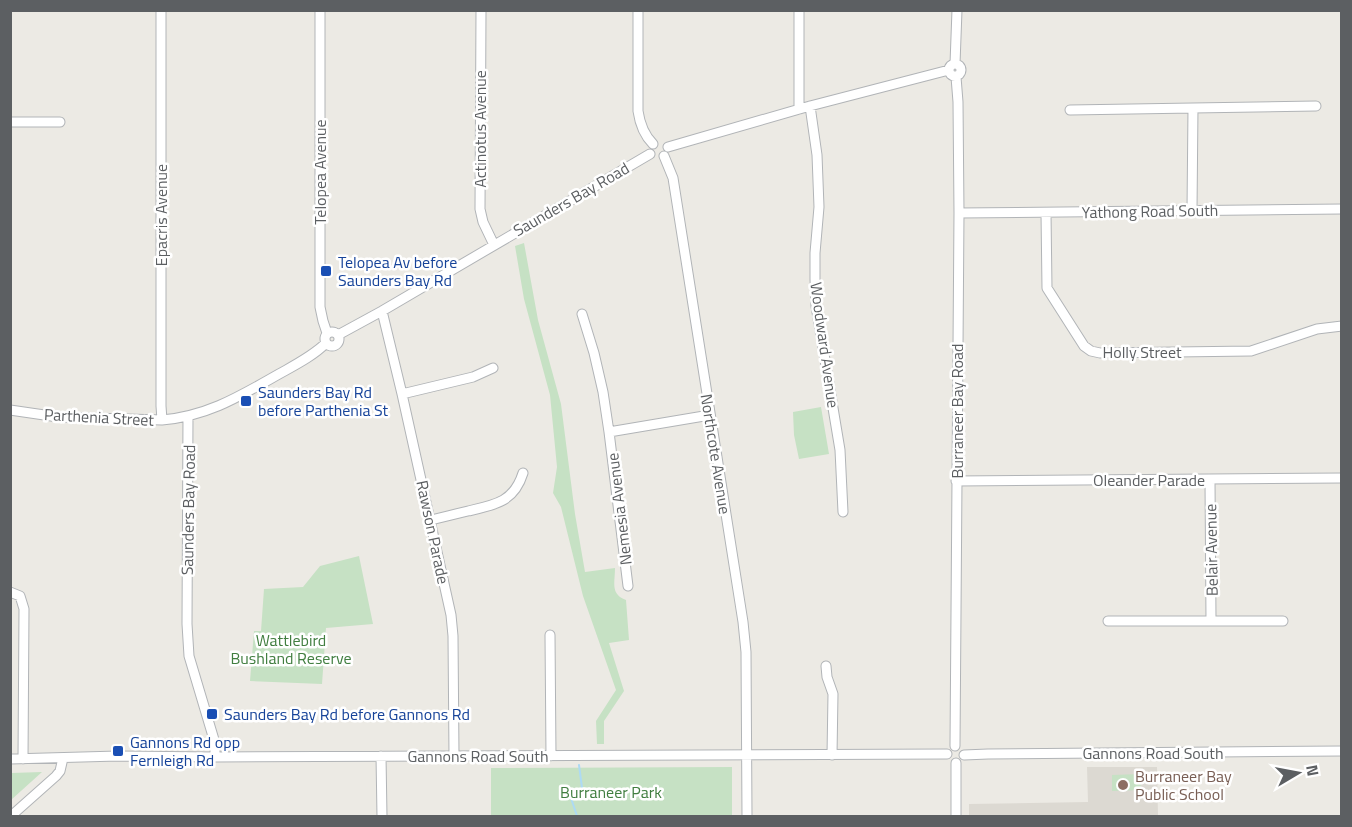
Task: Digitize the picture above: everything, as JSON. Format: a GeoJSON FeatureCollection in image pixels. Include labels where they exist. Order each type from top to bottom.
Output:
{"type":"FeatureCollection","features":[{"type":"Feature","properties":{"kind":"street","name":"Epacris Avenue"},"geometry":{"type":"LineString","coordinates":[[161,10],[162,420]]}},
{"type":"Feature","properties":{"kind":"street","name":"Telopea Avenue"},"geometry":{"type":"LineString","coordinates":[[320,10],[320,307],[326,338]]}},
{"type":"Feature","properties":{"kind":"street","name":"Actinotus Avenue"},"geometry":{"type":"LineString","coordinates":[[481,10],[480,209],[483,222],[494,244]]}},
{"type":"Feature","properties":{"kind":"street"},"geometry":{"type":"LineString","coordinates":[[639,10],[639,120],[658,158],[666,152],[799,109],[953,70]]}},
{"type":"Feature","properties":{"kind":"street"},"geometry":{"type":"LineString","coordinates":[[799,10],[799,109]]}},
{"type":"Feature","properties":{"kind":"street","name":"Burraneer Bay Road"},"geometry":{"type":"LineString","coordinates":[[956,746],[959,213],[958,102],[953,70],[957,10]]}},
{"type":"Feature","properties":{"kind":"street","name":"Woodward Avenue"},"geometry":{"type":"LineString","coordinates":[[810,106],[817,154],[819,207],[815,270],[816,306],[840,450],[843,512]]}},
{"type":"Feature","properties":{"kind":"street"},"geometry":{"type":"LineString","coordinates":[[1070,110],[1316,106]]}},
{"type":"Feature","properties":{"kind":"street"},"geometry":{"type":"LineString","coordinates":[[1192,108],[1192,210]]}},
{"type":"Feature","properties":{"kind":"street"},"geometry":{"type":"LineString","coordinates":[[10,122],[60,122]]}},
{"type":"Feature","properties":{"kind":"street","name":"Saunders Bay Road"},"geometry":{"type":"LineString","coordinates":[[326,338],[329,346],[334,346],[339,340],[338,335],[652,149]]}},
{"type":"Feature","properties":{"kind":"street","name":"Northcote Avenue"},"geometry":{"type":"LineString","coordinates":[[666,152],[673,178],[743,622],[746,652],[747,816]]}},
{"type":"Feature","properties":{"kind":"street","name":"Yathong Road South"},"geometry":{"type":"LineString","coordinates":[[959,213],[1341,209]]}},
{"type":"Feature","properties":{"kind":"street","name":"Holly Street"},"geometry":{"type":"LineString","coordinates":[[1046,213],[1047,288],[1084,346],[1091,351],[1111,353],[1251,351],[1317,328],[1341,327]]}},
{"type":"Feature","properties":{"kind":"street","name":"Rawson Parade"},"geometry":{"type":"LineString","coordinates":[[382,311],[451,615],[453,756]]}},
{"type":"Feature","properties":{"kind":"street","name":"Nemesia Avenue"},"geometry":{"type":"LineString","coordinates":[[582,314],[603,392],[628,586]]}},
{"type":"Feature","properties":{"kind":"street"},"geometry":{"type":"LineString","coordinates":[[188,416],[213,409],[247,393],[320,348],[326,338]]}},
{"type":"Feature","properties":{"kind":"street"},"geometry":{"type":"LineString","coordinates":[[402,394],[473,377],[493,368]]}},
{"type":"Feature","properties":{"kind":"street","name":"Parthenia Street"},"geometry":{"type":"LineString","coordinates":[[10,410],[58,417],[162,420],[188,416]]}},
{"type":"Feature","properties":{"kind":"street","name":"Nemesia Avenue"},"geometry":{"type":"LineString","coordinates":[[609,432],[710,415]]}},
{"type":"Feature","properties":{"kind":"street","name":"Saunders Bay Road"},"geometry":{"type":"LineString","coordinates":[[188,416],[189,656],[215,743],[215,757]]}},
{"type":"Feature","properties":{"kind":"street"},"geometry":{"type":"LineString","coordinates":[[431,520],[492,506],[504,500],[514,492],[522,473]]}},
{"type":"Feature","properties":{"kind":"street","name":"Oleander Parade"},"geometry":{"type":"LineString","coordinates":[[956,481],[1341,478]]}},
{"type":"Feature","properties":{"kind":"street","name":"Belair Avenue"},"geometry":{"type":"LineString","coordinates":[[1210,480],[1211,620]]}},
{"type":"Feature","properties":{"kind":"street"},"geometry":{"type":"LineString","coordinates":[[10,592],[20,596],[24,609],[23,759]]}},
{"type":"Feature","properties":{"kind":"street","name":"Belair Avenue"},"geometry":{"type":"LineString","coordinates":[[1108,621],[1283,621]]}},
{"type":"Feature","properties":{"kind":"street"},"geometry":{"type":"LineString","coordinates":[[550,635],[551,756]]}},
{"type":"Feature","properties":{"kind":"street"},"geometry":{"type":"LineString","coordinates":[[826,666],[833,694],[832,755]]}},
{"type":"Feature","properties":{"kind":"street"},"geometry":{"type":"LineString","coordinates":[[956,746],[961,748],[964,755],[961,761],[956,763],[950,761],[946,754],[950,747],[956,746]]}},
{"type":"Feature","properties":{"kind":"street","name":"Gannons Road South"},"geometry":{"type":"LineString","coordinates":[[964,755],[1341,751]]}},
{"type":"Feature","properties":{"kind":"street","name":"Gannons Road South"},"geometry":{"type":"LineString","coordinates":[[10,759],[118,756],[946,754]]}},
{"type":"Feature","properties":{"kind":"street"},"geometry":{"type":"LineString","coordinates":[[381,756],[382,816]]}},
{"type":"Feature","properties":{"kind":"street"},"geometry":{"type":"LineString","coordinates":[[11,816],[56,776],[60,771],[63,758]]}},
{"type":"Feature","properties":{"kind":"street"},"geometry":{"type":"LineString","coordinates":[[956,763],[956,816]]}},
{"type":"Feature","properties":{"kind":"shaded area","name":"Burraneer Bay Public School"},"geometry":{"type":"Polygon","coordinates":[[[1087,767],[1157,767],[1158,816],[969,816],[969,804],[1088,802],[1087,767]]]}},
{"type":"Feature","properties":{"kind":"green space"},"geometry":{"type":"Polygon","coordinates":[[[524,243],[538,320],[561,404],[585,572],[615,568],[615,591],[626,600],[629,640],[609,643],[624,691],[604,721],[604,744],[597,744],[596,721],[616,690],[583,596],[561,507],[553,493],[557,467],[550,395],[524,299],[515,246],[524,243]]]}},
{"type":"Feature","properties":{"kind":"green space"},"geometry":{"type":"Polygon","coordinates":[[[821,407],[829,454],[799,459],[794,435],[793,412],[821,407]]]}},
{"type":"Feature","properties":{"kind":"green space","name":"Wattlebird Bushland Reserve"},"geometry":{"type":"Polygon","coordinates":[[[359,556],[373,624],[326,628],[322,684],[250,681],[254,631],[261,631],[264,589],[303,587],[320,566],[359,556]]]}},
{"type":"Feature","properties":{"kind":"green space","name":"Burraneer Park"},"geometry":{"type":"Polygon","coordinates":[[[732,767],[732,816],[491,816],[491,768],[732,767]]]}},
{"type":"Feature","properties":{"kind":"green space"},"geometry":{"type":"Polygon","coordinates":[[[42,772],[11,800],[11,773],[42,772]]]}},
{"type":"Feature","properties":{"kind":"green space"},"geometry":{"type":"Polygon","coordinates":[[[1140,774],[1141,790],[1112,791],[1112,775],[1140,774]]]}},
{"type":"Feature","properties":{"kind":"waterway"},"geometry":{"type":"LineString","coordinates":[[577,816],[570,795],[582,788],[579,765]]}},
{"type":"Feature","properties":{"kind":"place","name":"Telopea Av before Saunders Bay Rd"},"geometry":{"type":"Point","coordinates":[326,271]}},
{"type":"Feature","properties":{"kind":"place","name":"Saunders Bay Rd before Parthenia St"},"geometry":{"type":"Point","coordinates":[246,401]}},
{"type":"Feature","properties":{"kind":"place","name":"Saunders Bay Rd before Gannons Rd"},"geometry":{"type":"Point","coordinates":[212,714]}},
{"type":"Feature","properties":{"kind":"place","name":"Gannons Rd opp Fernleigh Rd"},"geometry":{"type":"Point","coordinates":[118,751]}},
{"type":"Feature","properties":{"kind":"place","name":"Burraneer Bay Public School"},"geometry":{"type":"Point","coordinates":[1123,785]}}]}
